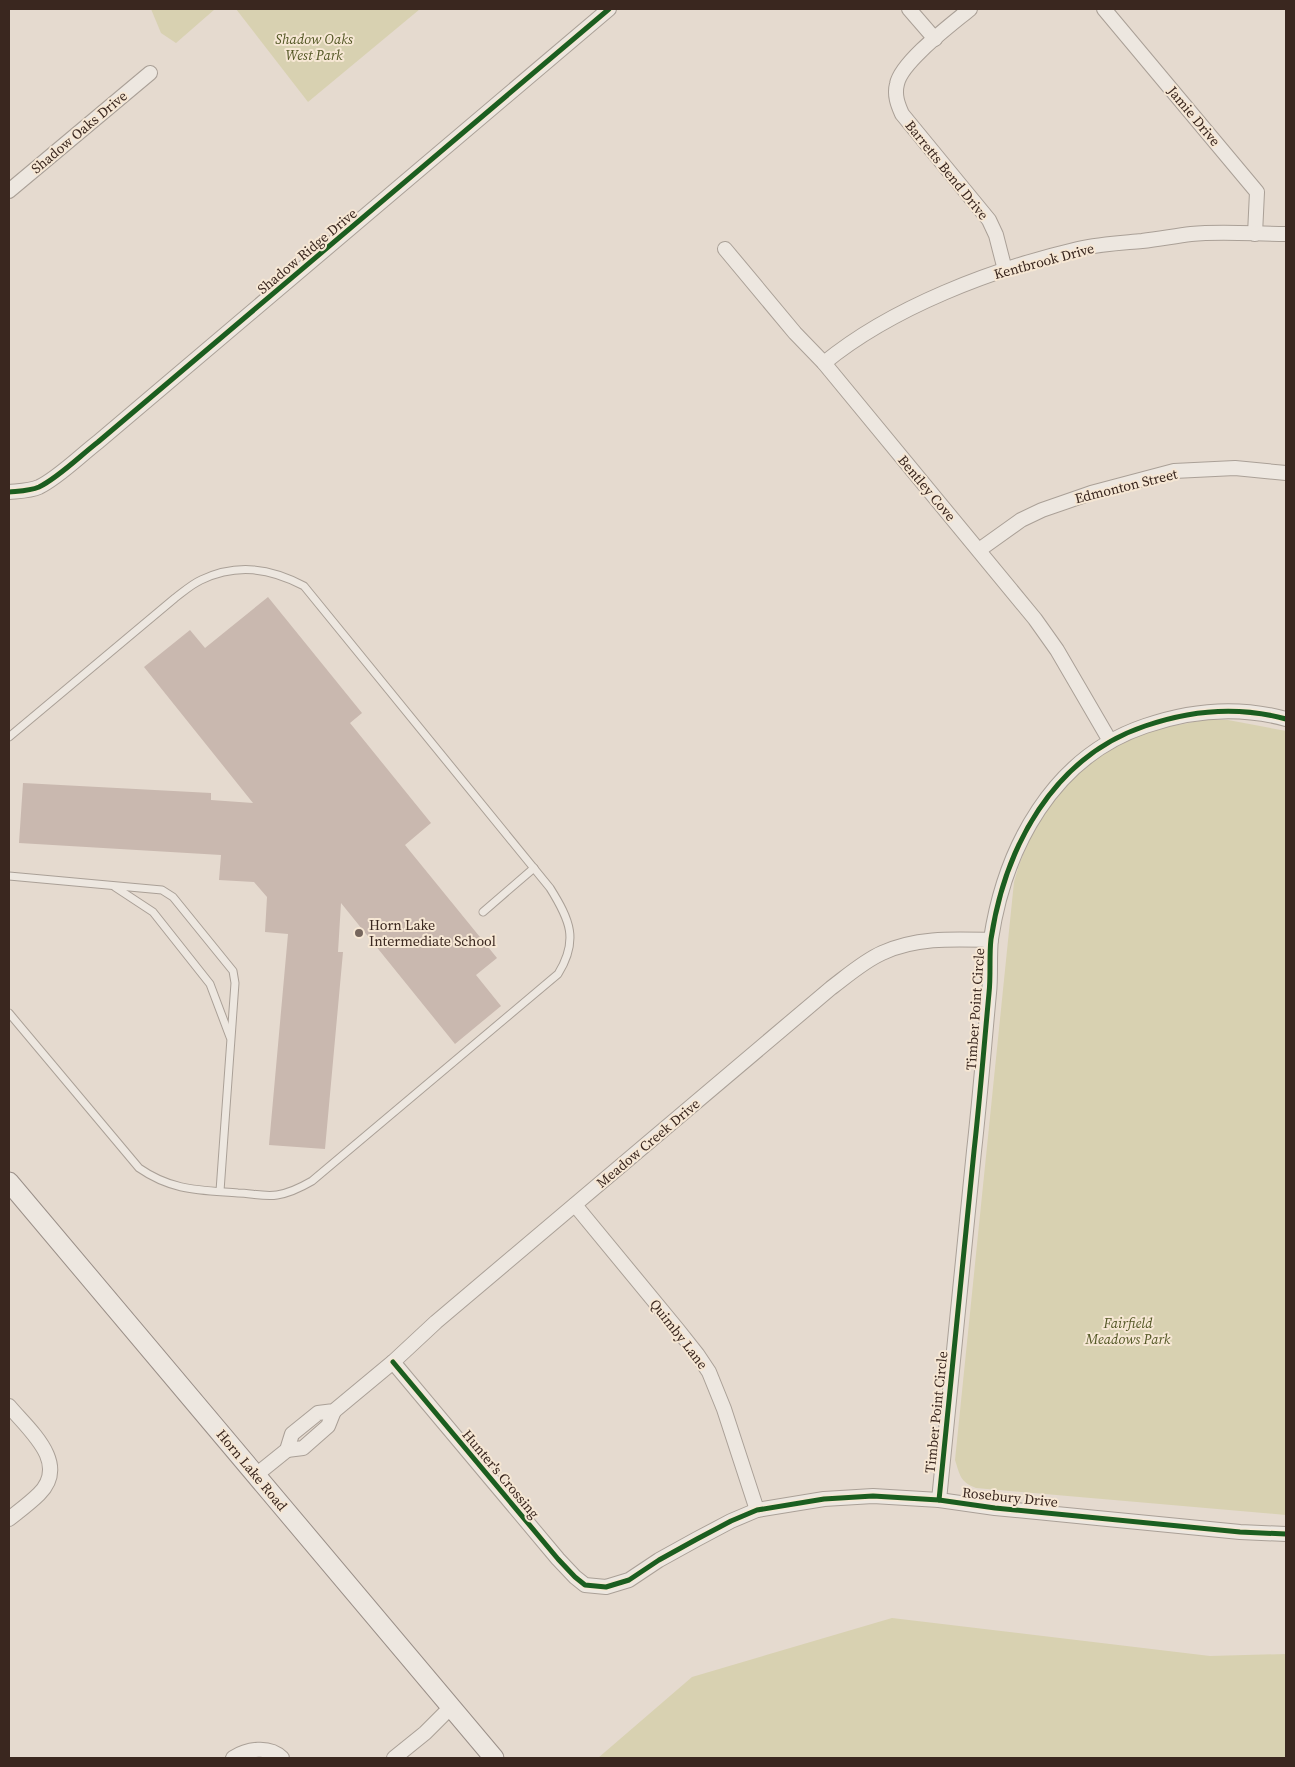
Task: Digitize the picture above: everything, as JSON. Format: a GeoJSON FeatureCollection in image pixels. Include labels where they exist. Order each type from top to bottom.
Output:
{"type":"FeatureCollection","features":[{"type":"Feature","properties":{"kind":"main road","name":"Horn Lake Road"},"geometry":{"type":"LineString","coordinates":[[9,1182],[494,1758]]}},
{"type":"Feature","properties":{"kind":"street","name":"Shadow Ridge Drive"},"geometry":{"type":"LineString","coordinates":[[9,492],[39,487],[98,442],[609,9]]}},
{"type":"Feature","properties":{"kind":"street"},"geometry":{"type":"LineString","coordinates":[[909,9],[935,39],[970,9]]}},
{"type":"Feature","properties":{"kind":"street","name":"Jamie Drive"},"geometry":{"type":"LineString","coordinates":[[1104,9],[1257,192],[1255,234]]}},
{"type":"Feature","properties":{"kind":"street","name":"Barretts Bend Drive"},"geometry":{"type":"LineString","coordinates":[[935,39],[902,72],[897,82],[897,102],[902,114],[985,215],[996,235],[1005,270]]}},
{"type":"Feature","properties":{"kind":"street","name":"Shadow Oaks Drive"},"geometry":{"type":"LineString","coordinates":[[9,191],[150,73]]}},
{"type":"Feature","properties":{"kind":"street","name":"Kentbrook Drive"},"geometry":{"type":"LineString","coordinates":[[824,363],[860,336],[917,306],[1005,270],[1079,249],[1193,234],[1286,234]]}},
{"type":"Feature","properties":{"kind":"street","name":"Bentley Cove"},"geometry":{"type":"LineString","coordinates":[[725,249],[795,332],[824,363],[1035,619],[1057,650],[1110,740]]}},
{"type":"Feature","properties":{"kind":"street","name":"Edmonton Street"},"geometry":{"type":"LineString","coordinates":[[979,550],[1021,520],[1042,510],[1091,493],[1174,472],[1235,468],[1286,473]]}},
{"type":"Feature","properties":{"kind":"street","name":"Timber Point Circle"},"geometry":{"type":"LineString","coordinates":[[939,1500],[981,1086],[991,976],[991,940],[1004,882],[1013,857],[1033,818],[1057,786],[1073,770],[1110,740],[1169,718],[1201,712],[1251,712],[1286,719]]}},
{"type":"Feature","properties":{"kind":"street","name":"Meadow Creek Drive"},"geometry":{"type":"LineString","coordinates":[[256,1475],[287,1450],[292,1434],[318,1413],[334,1411],[393,1362],[436,1322],[831,988],[881,953],[904,945],[923,941],[951,939],[991,940]]}},
{"type":"Feature","properties":{"kind":"street","name":"Quimby Lane"},"geometry":{"type":"LineString","coordinates":[[576,1205],[697,1354],[708,1372],[724,1409],[757,1510]]}},
{"type":"Feature","properties":{"kind":"street","name":"Hunter's Crossing"},"geometry":{"type":"LineString","coordinates":[[393,1362],[574,1577],[585,1585],[601,1587]]}},
{"type":"Feature","properties":{"kind":"street"},"geometry":{"type":"LineString","coordinates":[[9,1406],[45,1449],[50,1459],[50,1475],[47,1483],[40,1493],[9,1519]]}},
{"type":"Feature","properties":{"kind":"street","name":"Rosebury Drive"},"geometry":{"type":"LineString","coordinates":[[601,1587],[629,1580],[659,1560],[697,1539],[757,1510],[824,1499],[863,1497],[939,1500],[995,1508],[1240,1532],[1286,1534]]}},
{"type":"Feature","properties":{"kind":"street"},"geometry":{"type":"LineString","coordinates":[[394,1758],[425,1733],[451,1707]]}},
{"type":"Feature","properties":{"kind":"street"},"geometry":{"type":"LineString","coordinates":[[233,1758],[246,1752],[258,1750],[269,1750],[282,1758]]}},
{"type":"Feature","properties":{"kind":"lane"},"geometry":{"type":"LineString","coordinates":[[9,737],[175,598],[200,580],[235,570],[270,572],[287,578],[304,586],[550,888],[569,923],[571,937],[565,962],[558,974],[312,1181],[291,1192],[274,1195],[186,1189],[167,1184],[139,1168],[9,1013]]}},
{"type":"Feature","properties":{"kind":"lane"},"geometry":{"type":"LineString","coordinates":[[483,912],[534,868]]}},
{"type":"Feature","properties":{"kind":"lane"},"geometry":{"type":"LineString","coordinates":[[9,876],[162,890],[173,897],[233,971],[235,983],[232,1040],[220,1191]]}},
{"type":"Feature","properties":{"kind":"lane"},"geometry":{"type":"LineString","coordinates":[[113,885],[153,912],[210,984],[232,1040]]}},
{"type":"Feature","properties":{"kind":"green space"},"geometry":{"type":"Polygon","coordinates":[[[151,9],[215,9],[176,43],[161,33],[151,9]]]}},
{"type":"Feature","properties":{"kind":"green space","name":"Shadow Oaks West Park"},"geometry":{"type":"Polygon","coordinates":[[[236,9],[420,9],[308,102],[236,9]]]}},
{"type":"Feature","properties":{"kind":"green space","name":"Fairfield Meadows Park"},"geometry":{"type":"Polygon","coordinates":[[[1205,720],[1228,720],[1286,731],[1286,1515],[976,1488],[964,1480],[955,1460],[1014,882],[1023,855],[1049,807],[1066,786],[1086,767],[1108,752],[1133,739],[1160,729],[1205,720]]]}},
{"type":"Feature","properties":{"kind":"green space"},"geometry":{"type":"Polygon","coordinates":[[[892,1618],[1210,1656],[1286,1654],[1286,1758],[598,1758],[692,1677],[892,1618]]]}},
{"type":"Feature","properties":{"kind":"building"},"geometry":{"type":"Polygon","coordinates":[[[268,597],[362,713],[350,723],[431,823],[405,845],[497,958],[476,975],[501,1006],[455,1044],[341,903],[338,952],[343,952],[325,1149],[269,1145],[288,934],[265,932],[267,897],[254,882],[219,880],[221,855],[19,843],[23,783],[211,793],[211,800],[253,803],[144,667],[190,630],[205,648],[268,597]]]}},
{"type":"Feature","properties":{"kind":"cycle path"},"geometry":{"type":"LineString","coordinates":[[9,492],[36,488],[62,472],[609,9]]}},
{"type":"Feature","properties":{"kind":"cycle path"},"geometry":{"type":"LineString","coordinates":[[939,1500],[990,986],[991,939],[1008,871],[1022,839],[1039,810],[1060,783],[1084,759],[1113,740],[1145,726],[1197,713],[1251,712],[1286,719]]}},
{"type":"Feature","properties":{"kind":"cycle path"},"geometry":{"type":"LineString","coordinates":[[393,1362],[558,1559],[585,1585],[606,1587],[629,1580],[659,1560],[697,1539],[757,1510],[824,1499],[873,1496],[939,1500],[995,1508],[1240,1532],[1286,1534]]}},
{"type":"Feature","properties":{"kind":"place","name":"Horn Lake Intermediate School"},"geometry":{"type":"Point","coordinates":[359,933]}}]}
